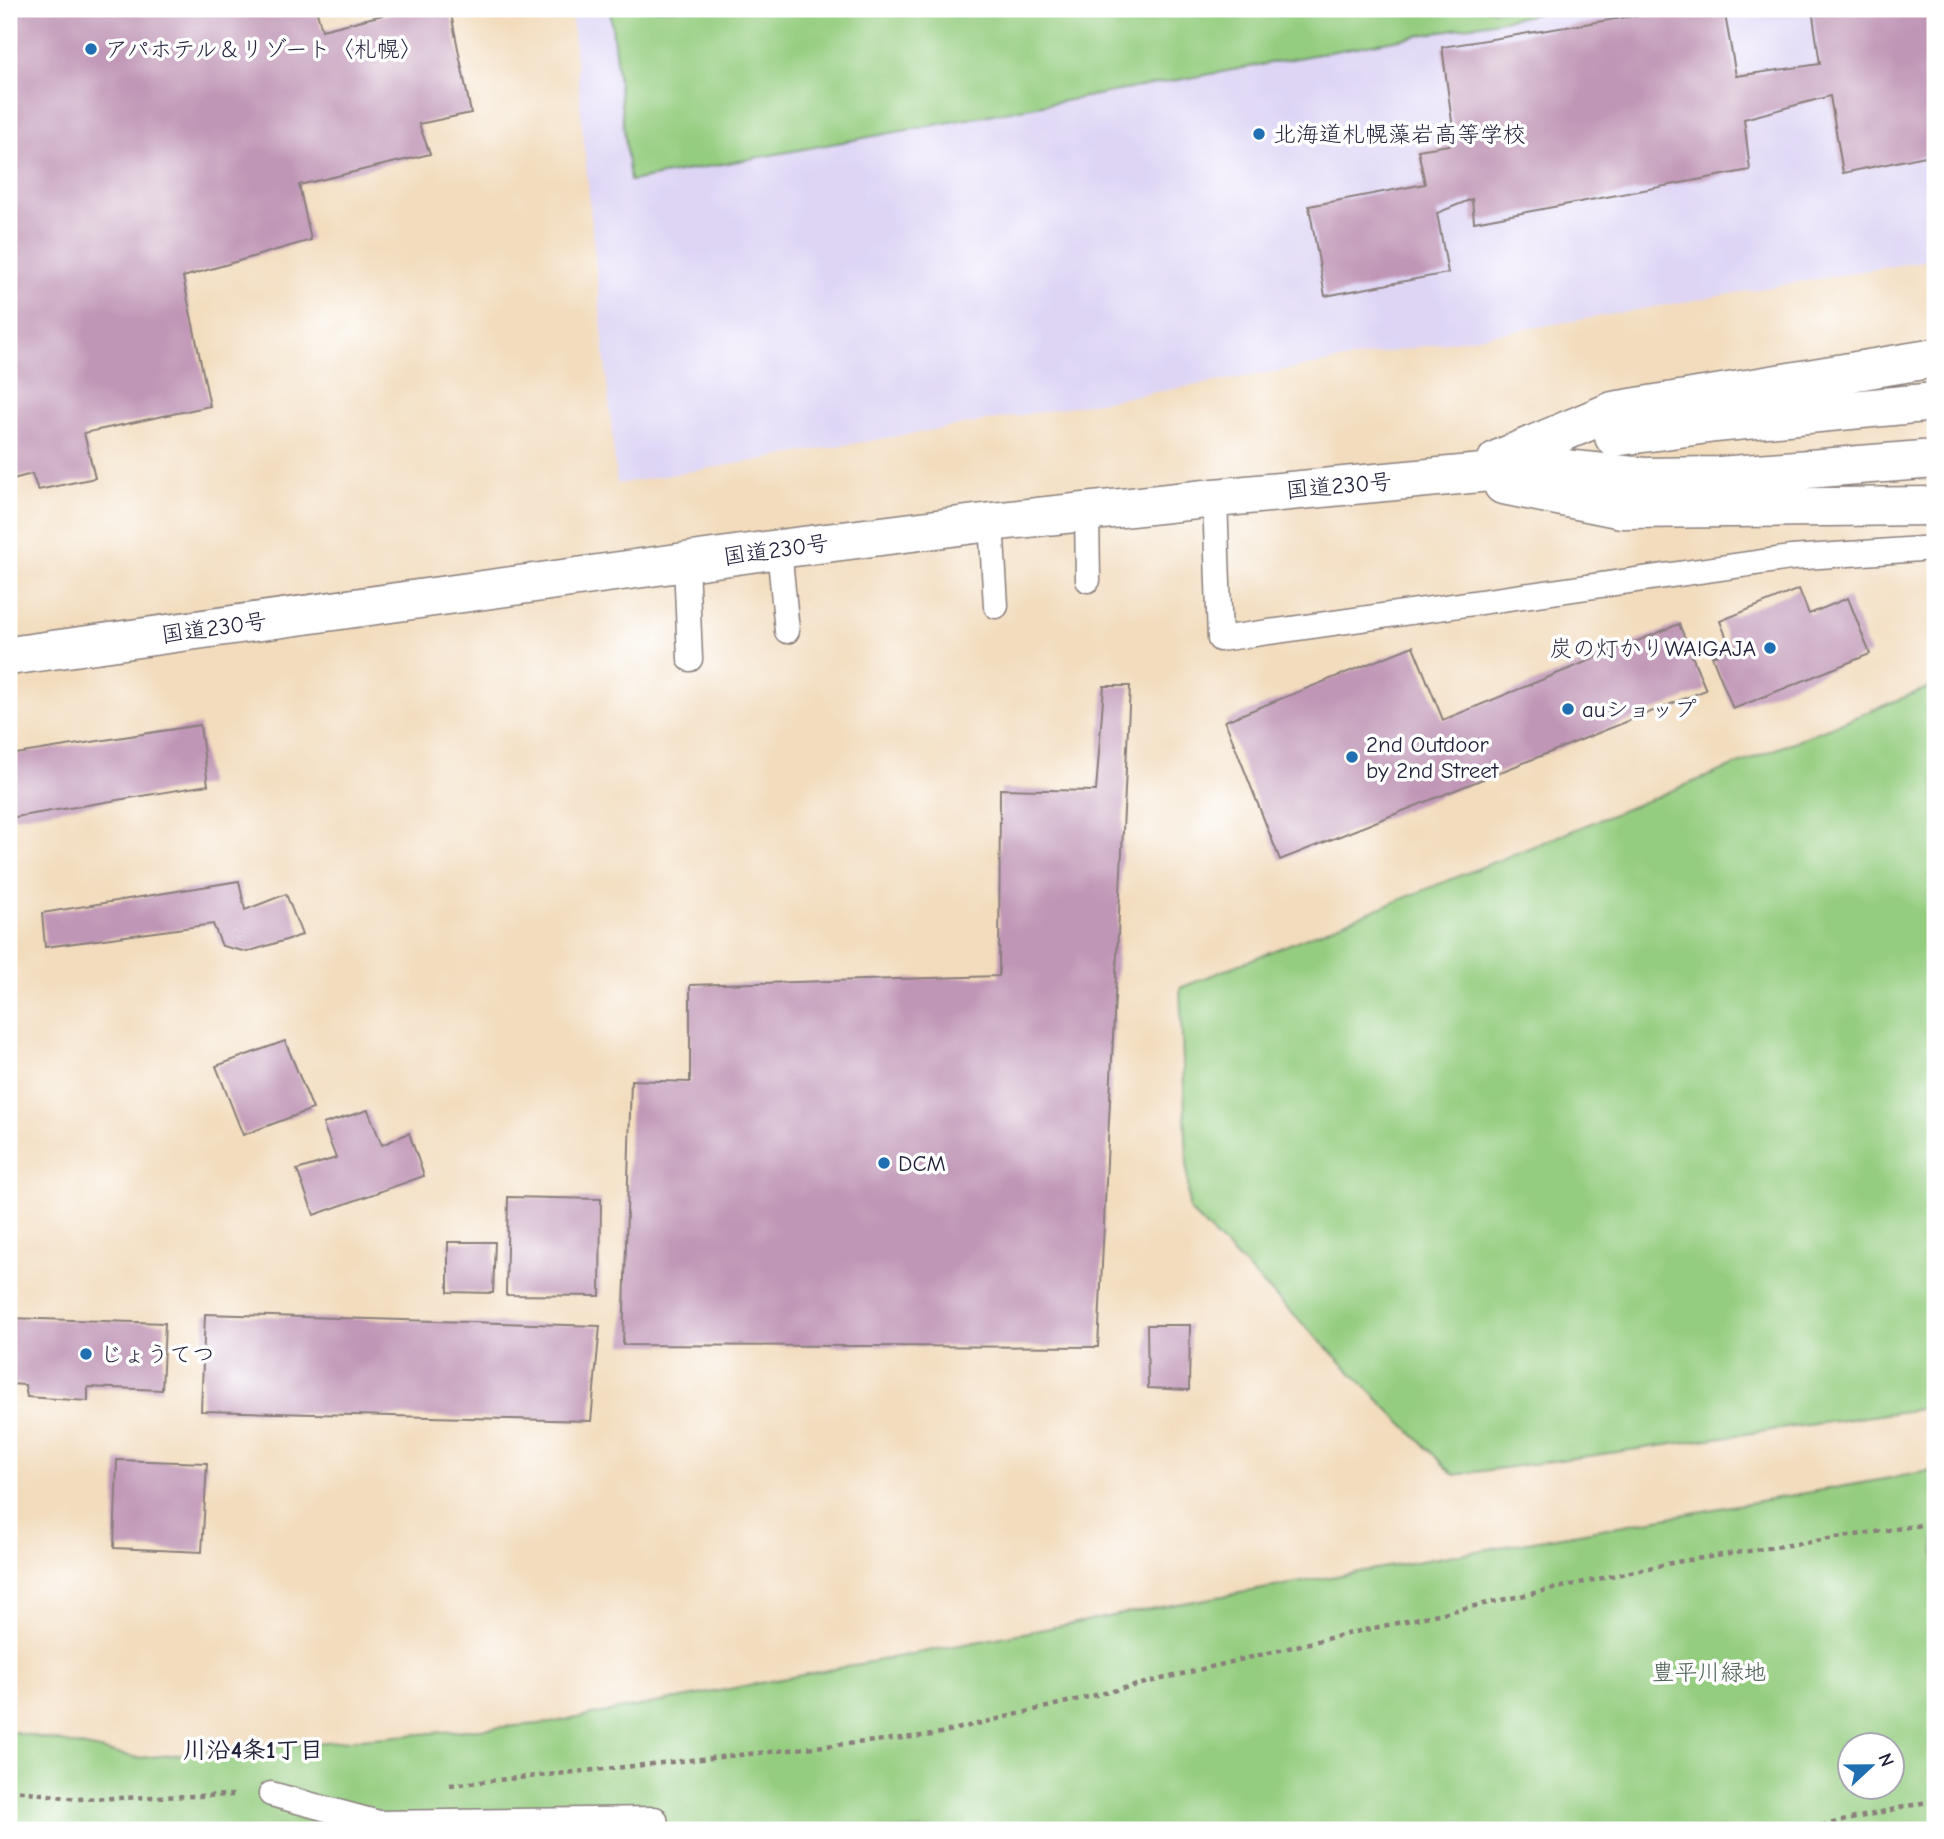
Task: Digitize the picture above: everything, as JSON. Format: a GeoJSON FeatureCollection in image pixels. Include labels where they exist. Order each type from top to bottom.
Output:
{"type":"FeatureCollection","features":[{"type":"Feature","properties":{"kind":"highway"},"geometry":{"type":"LineString","coordinates":[[1459,476],[1613,411],[1935,358]]}},
{"type":"Feature","properties":{"kind":"highway","name":"国道230号"},"geometry":{"type":"LineString","coordinates":[[1545,467],[1602,438],[1715,423],[1935,402]]}},
{"type":"Feature","properties":{"kind":"highway","name":"国道230号"},"geometry":{"type":"LineString","coordinates":[[9,656],[779,549],[1087,511],[1545,467],[1644,477],[1719,476],[1935,459]]}},
{"type":"Feature","properties":{"kind":"highway"},"geometry":{"type":"LineString","coordinates":[[1459,476],[1621,509],[1935,506]]}},
{"type":"Feature","properties":{"kind":"lane"},"geometry":{"type":"LineString","coordinates":[[1215,498],[1220,639],[1791,558],[1935,548]]}},
{"type":"Feature","properties":{"kind":"lane"},"geometry":{"type":"LineString","coordinates":[[1087,511],[1088,580]]}},
{"type":"Feature","properties":{"kind":"lane"},"geometry":{"type":"LineString","coordinates":[[991,522],[996,606]]}},
{"type":"Feature","properties":{"kind":"lane"},"geometry":{"type":"LineString","coordinates":[[779,549],[787,631]]}},
{"type":"Feature","properties":{"kind":"lane"},"geometry":{"type":"LineString","coordinates":[[685,563],[690,659]]}},
{"type":"Feature","properties":{"kind":"lane"},"geometry":{"type":"LineString","coordinates":[[271,1794],[379,1823],[655,1819],[657,1830]]}},
{"type":"Feature","properties":{"kind":"path"},"geometry":{"type":"LineString","coordinates":[[448,1786],[932,1735],[1342,1635],[1676,1562],[1935,1524]]}},
{"type":"Feature","properties":{"kind":"path"},"geometry":{"type":"LineString","coordinates":[[9,1789],[76,1799],[271,1794]]}},
{"type":"Feature","properties":{"kind":"path"},"geometry":{"type":"LineString","coordinates":[[1802,1830],[1935,1800]]}},
{"type":"Feature","properties":{"kind":"shaded area","name":"北海道札幌藻岩高等学校"},"geometry":{"type":"Polygon","coordinates":[[[571,9],[1935,9],[1935,259],[617,484],[571,9]]]}},
{"type":"Feature","properties":{"kind":"green space"},"geometry":{"type":"Polygon","coordinates":[[[610,9],[1563,9],[630,181],[610,9]]]}},
{"type":"Feature","properties":{"kind":"green space"},"geometry":{"type":"Polygon","coordinates":[[[1935,685],[1935,1407],[1454,1475],[1189,1210],[1180,988],[1935,685]]]}},
{"type":"Feature","properties":{"kind":"green space","name":"豊平川緑地"},"geometry":{"type":"Polygon","coordinates":[[[1935,1470],[1935,1830],[9,1830],[9,1731],[138,1758],[550,1723],[1144,1610],[1935,1470]]]}},
{"type":"Feature","properties":{"kind":"building"},"geometry":{"type":"Polygon","coordinates":[[[9,9],[316,9],[322,30],[407,9],[450,9],[471,113],[419,124],[430,154],[299,185],[311,240],[183,277],[210,406],[84,433],[95,478],[38,490],[32,474],[9,480],[9,9]]]}},
{"type":"Feature","properties":{"kind":"building"},"geometry":{"type":"Polygon","coordinates":[[[1678,9],[1724,9],[1736,76],[1820,64],[1812,9],[1935,9],[1935,154],[1843,173],[1830,96],[1744,119],[1750,170],[1474,222],[1472,199],[1437,213],[1448,273],[1325,296],[1309,206],[1425,184],[1418,150],[1455,144],[1442,47],[1678,9]]]}},
{"type":"Feature","properties":{"kind":"building"},"geometry":{"type":"Polygon","coordinates":[[[1799,589],[1809,614],[1848,598],[1870,654],[1733,709],[1712,656],[1731,649],[1720,621],[1799,589]]]}},
{"type":"Feature","properties":{"kind":"building"},"geometry":{"type":"Polygon","coordinates":[[[1679,624],[1706,690],[1280,860],[1225,721],[1413,646],[1443,720],[1679,624]]]}},
{"type":"Feature","properties":{"kind":"building"},"geometry":{"type":"Polygon","coordinates":[[[1104,686],[1130,686],[1098,1347],[623,1345],[631,1080],[690,1082],[690,985],[999,976],[1000,789],[1096,791],[1104,686]]]}},
{"type":"Feature","properties":{"kind":"building"},"geometry":{"type":"Polygon","coordinates":[[[200,725],[208,785],[9,818],[9,755],[200,725]]]}},
{"type":"Feature","properties":{"kind":"building"},"geometry":{"type":"Polygon","coordinates":[[[239,881],[245,910],[286,894],[302,935],[247,952],[222,946],[213,924],[45,947],[42,913],[239,881]]]}},
{"type":"Feature","properties":{"kind":"building"},"geometry":{"type":"Polygon","coordinates":[[[285,1041],[313,1109],[243,1135],[216,1066],[285,1041]]]}},
{"type":"Feature","properties":{"kind":"building"},"geometry":{"type":"Polygon","coordinates":[[[368,1110],[382,1145],[409,1133],[424,1176],[314,1215],[297,1170],[336,1158],[323,1124],[368,1110]]]}},
{"type":"Feature","properties":{"kind":"building"},"geometry":{"type":"Polygon","coordinates":[[[508,1197],[601,1199],[600,1296],[506,1295],[508,1197]]]}},
{"type":"Feature","properties":{"kind":"building"},"geometry":{"type":"Polygon","coordinates":[[[448,1242],[495,1242],[493,1293],[448,1292],[448,1242]]]}},
{"type":"Feature","properties":{"kind":"building"},"geometry":{"type":"Polygon","coordinates":[[[205,1314],[600,1326],[591,1421],[201,1411],[205,1314]]]}},
{"type":"Feature","properties":{"kind":"building","name":"じょうてつ"},"geometry":{"type":"Polygon","coordinates":[[[9,1318],[165,1323],[162,1390],[88,1387],[88,1401],[27,1397],[25,1385],[9,1384],[9,1318]]]}},
{"type":"Feature","properties":{"kind":"building"},"geometry":{"type":"Polygon","coordinates":[[[1147,1325],[1190,1325],[1189,1390],[1148,1388],[1147,1325]]]}},
{"type":"Feature","properties":{"kind":"building"},"geometry":{"type":"Polygon","coordinates":[[[117,1460],[207,1463],[202,1552],[114,1548],[117,1460]]]}},
{"type":"Feature","properties":{"kind":"place","name":"アパホテル＆リゾート〈札幌〉"},"geometry":{"type":"Point","coordinates":[91,49]}},
{"type":"Feature","properties":{"kind":"place","name":"北海道札幌藻岩高等学校"},"geometry":{"type":"Point","coordinates":[1259,134]}},
{"type":"Feature","properties":{"kind":"place","name":"炭の灯かりWA!GAJA"},"geometry":{"type":"Point","coordinates":[1770,648]}},
{"type":"Feature","properties":{"kind":"place","name":"auショップ"},"geometry":{"type":"Point","coordinates":[1568,709]}},
{"type":"Feature","properties":{"kind":"place","name":"2nd Outdoor by 2nd Street"},"geometry":{"type":"Point","coordinates":[1352,757]}},
{"type":"Feature","properties":{"kind":"place","name":"DCM"},"geometry":{"type":"Point","coordinates":[884,1163]}},
{"type":"Feature","properties":{"kind":"place","name":"じょうてつ"},"geometry":{"type":"Point","coordinates":[86,1354]}},
{"type":"Feature","properties":{"kind":"district","name":"川沿4条1丁目"},"geometry":{"type":"Point","coordinates":[253,1750]}}]}
